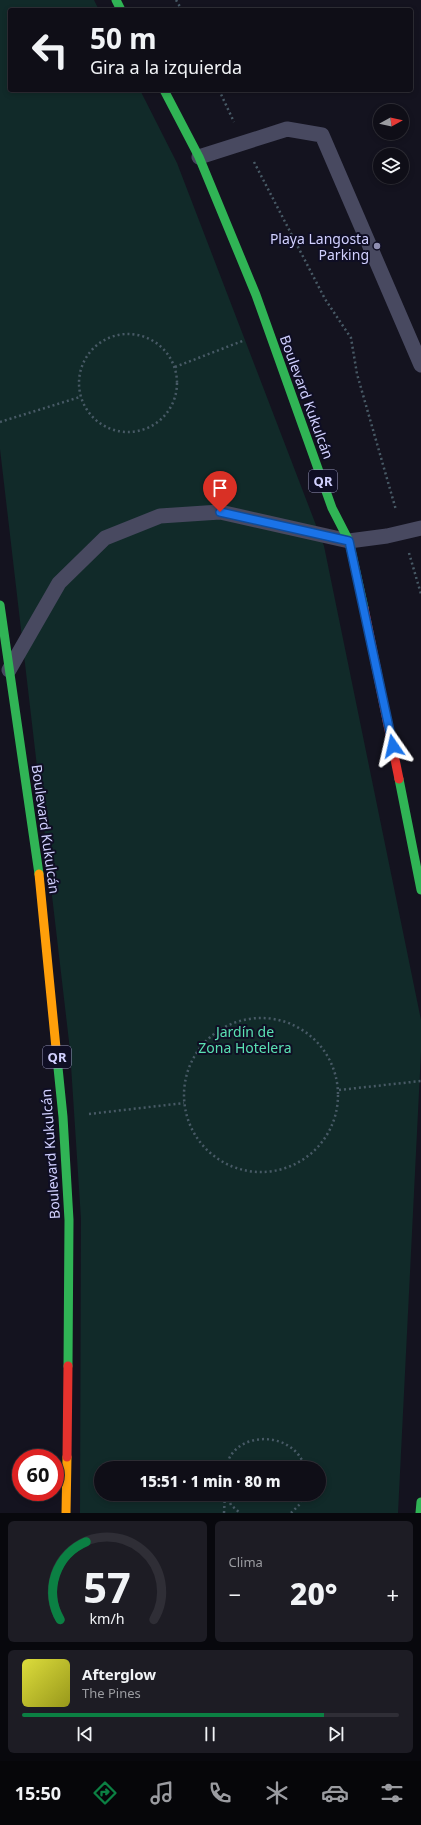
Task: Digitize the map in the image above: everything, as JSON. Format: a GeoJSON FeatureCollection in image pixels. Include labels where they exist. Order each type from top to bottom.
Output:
{"type":"FeatureCollection","features":[{"type":"Feature","properties":{"kind":"main road","name":"Boulevard Kukulcán"},"geometry":{"type":"LineString","coordinates":[[165,92],[199,156],[256,295],[332,508],[349,541],[381,685],[421,890]]}},
{"type":"Feature","properties":{"kind":"main road","name":"Boulevard Kukulcán"},"geometry":{"type":"LineString","coordinates":[[0,605],[8,670],[38,862],[63,1117],[69,1220],[66,1513]]}},
{"type":"Feature","properties":{"kind":"main road"},"geometry":{"type":"LineString","coordinates":[[420,1513],[421,1502]]}},
{"type":"Feature","properties":{"kind":"lane"},"geometry":{"type":"LineString","coordinates":[[199,156],[243,141],[287,129],[322,135],[421,365]]}},
{"type":"Feature","properties":{"kind":"lane"},"geometry":{"type":"LineString","coordinates":[[8,670],[59,583],[105,538],[160,516],[220,512],[349,541],[403,533],[421,528]]}},
{"type":"Feature","properties":{"kind":"path"},"geometry":{"type":"LineString","coordinates":[[220,92],[243,141],[325,299],[351,338],[357,374],[421,594]]}},
{"type":"Feature","properties":{"kind":"path"},"geometry":{"type":"LineString","coordinates":[[174,367],[269,331]]}},
{"type":"Feature","properties":{"kind":"path"},"geometry":{"type":"LineString","coordinates":[[131,333],[150,339],[165,350],[174,367],[177,387],[172,406],[160,421],[143,431],[124,433],[105,427],[89,415],[80,397],[78,378],[84,360],[96,345],[113,336],[131,333]]}},
{"type":"Feature","properties":{"kind":"path"},"geometry":{"type":"LineString","coordinates":[[0,422],[80,397]]}},
{"type":"Feature","properties":{"kind":"path"},"geometry":{"type":"LineString","coordinates":[[255,1017],[285,1021],[312,1036],[331,1060],[339,1090],[335,1120],[320,1146],[297,1165],[268,1173],[238,1170],[212,1155],[193,1132],[184,1103],[187,1072],[201,1045],[225,1026],[255,1017]]}},
{"type":"Feature","properties":{"kind":"path"},"geometry":{"type":"LineString","coordinates":[[339,1090],[421,1081]]}},
{"type":"Feature","properties":{"kind":"path"},"geometry":{"type":"LineString","coordinates":[[63,1117],[184,1103]]}},
{"type":"Feature","properties":{"kind":"path"},"geometry":{"type":"LineString","coordinates":[[230,1461],[234,1452],[245,1444],[258,1439],[273,1439],[286,1444],[297,1454],[301,1461]]}},
{"type":"Feature","properties":{"kind":"path"},"geometry":{"type":"LineString","coordinates":[[224,1513],[225,1501]]}},
{"type":"Feature","properties":{"kind":"path"},"geometry":{"type":"LineString","coordinates":[[229,1501],[231,1505],[240,1513]]}},
{"type":"Feature","properties":{"kind":"path"},"geometry":{"type":"LineString","coordinates":[[291,1513],[301,1501]]}},
{"type":"Feature","properties":{"kind":"green space","name":"Jardín de Zona Hotelera"},"geometry":{"type":"Polygon","coordinates":[[[0,0],[94,0],[98,8],[8,8],[8,92],[141,92],[177,163],[324,546],[421,1020],[421,1052],[398,1513],[80,1513],[81,1219],[70,1050],[0,449],[0,0]]]}},
{"type":"Feature","properties":{"kind":"traffic: fast"},"geometry":{"type":"LineString","coordinates":[[116,0],[120,8]]}},
{"type":"Feature","properties":{"kind":"traffic: fast"},"geometry":{"type":"LineString","coordinates":[[165,92],[199,157],[256,295],[332,508],[349,541],[364,608]]}},
{"type":"Feature","properties":{"kind":"traffic: fast"},"geometry":{"type":"LineString","coordinates":[[0,605],[39,874]]}},
{"type":"Feature","properties":{"kind":"traffic: fast"},"geometry":{"type":"LineString","coordinates":[[399,779],[421,890]]}},
{"type":"Feature","properties":{"kind":"traffic: fast"},"geometry":{"type":"LineString","coordinates":[[56,1048],[63,1117],[69,1220],[68,1366]]}},
{"type":"Feature","properties":{"kind":"traffic: fast"},"geometry":{"type":"LineString","coordinates":[[420,1513],[421,1502]]}},
{"type":"Feature","properties":{"kind":"traffic: slow"},"geometry":{"type":"LineString","coordinates":[[39,874],[56,1048]]}},
{"type":"Feature","properties":{"kind":"traffic: slow"},"geometry":{"type":"LineString","coordinates":[[66,1513],[67,1457]]}},
{"type":"Feature","properties":{"kind":"traffic: jam"},"geometry":{"type":"LineString","coordinates":[[364,608],[399,779]]}},
{"type":"Feature","properties":{"kind":"traffic: jam"},"geometry":{"type":"LineString","coordinates":[[67,1457],[68,1366]]}},
{"type":"Feature","properties":{"kind":"place","name":"Playa Langosta Parking"},"geometry":{"type":"Point","coordinates":[377,246]}},
{"type":"Feature","properties":{"kind":"route"},"geometry":{"type":"LineString","coordinates":[[220,512],[349,541],[393,746]]}}]}
